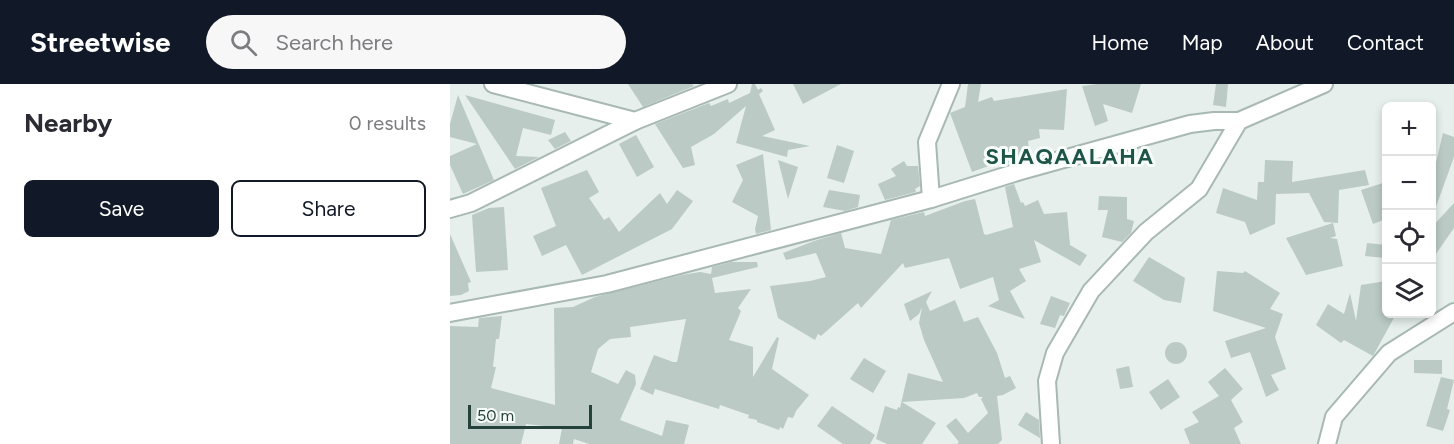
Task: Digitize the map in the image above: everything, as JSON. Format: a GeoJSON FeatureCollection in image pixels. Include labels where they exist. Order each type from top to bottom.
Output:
{"type":"FeatureCollection","features":[{"type":"Feature","properties":{"kind":"street"},"geometry":{"type":"LineString","coordinates":[[493,84],[635,121]]}},
{"type":"Feature","properties":{"kind":"street"},"geometry":{"type":"LineString","coordinates":[[450,209],[471,203],[635,121],[728,84]]}},
{"type":"Feature","properties":{"kind":"street"},"geometry":{"type":"LineString","coordinates":[[931,198],[927,142],[951,84]]}},
{"type":"Feature","properties":{"kind":"street"},"geometry":{"type":"LineString","coordinates":[[450,313],[606,284],[931,198],[1190,124],[1239,121],[1323,84]]}},
{"type":"Feature","properties":{"kind":"street"},"geometry":{"type":"LineString","coordinates":[[1051,444],[1047,381],[1055,353],[1091,291],[1146,232],[1199,189],[1239,121]]}},
{"type":"Feature","properties":{"kind":"street"},"geometry":{"type":"LineString","coordinates":[[1327,444],[1334,417],[1389,353],[1454,312]]}},
{"type":"Feature","properties":{"kind":"building"},"geometry":{"type":"Polygon","coordinates":[[[628,84],[692,84],[694,86],[643,107],[628,84]]]}},
{"type":"Feature","properties":{"kind":"building"},"geometry":{"type":"Polygon","coordinates":[[[752,84],[755,84],[758,90],[761,88],[763,91],[759,94],[775,130],[762,136],[810,146],[788,150],[787,157],[736,143],[746,106],[714,134],[691,147],[695,165],[683,168],[655,124],[709,103],[711,106],[728,99],[729,103],[750,93],[752,84]]]}},
{"type":"Feature","properties":{"kind":"building"},"geometry":{"type":"Polygon","coordinates":[[[793,84],[841,84],[803,104],[793,84]]]}},
{"type":"Feature","properties":{"kind":"building"},"geometry":{"type":"Polygon","coordinates":[[[968,84],[981,84],[978,102],[992,97],[994,101],[1067,89],[1064,130],[1039,129],[1040,138],[1028,141],[1030,157],[1015,162],[1003,163],[1002,161],[972,172],[950,113],[965,107],[968,84]]]}},
{"type":"Feature","properties":{"kind":"building"},"geometry":{"type":"Polygon","coordinates":[[[1141,84],[1132,113],[1103,104],[1108,121],[1095,126],[1082,86],[1141,84]]]}},
{"type":"Feature","properties":{"kind":"building"},"geometry":{"type":"Polygon","coordinates":[[[1216,84],[1228,84],[1226,107],[1213,105],[1216,84]]]}},
{"type":"Feature","properties":{"kind":"building"},"geometry":{"type":"Polygon","coordinates":[[[458,95],[494,180],[463,194],[450,165],[450,156],[477,144],[450,137],[450,124],[458,95]]]}},
{"type":"Feature","properties":{"kind":"building"},"geometry":{"type":"Polygon","coordinates":[[[465,95],[555,120],[551,135],[523,128],[516,156],[539,157],[515,169],[465,95]]]}},
{"type":"Feature","properties":{"kind":"building"},"geometry":{"type":"Polygon","coordinates":[[[565,132],[571,141],[555,149],[548,140],[565,132]]]}},
{"type":"Feature","properties":{"kind":"building"},"geometry":{"type":"Polygon","coordinates":[[[1443,133],[1454,137],[1454,157],[1436,207],[1436,163],[1443,133]]]}},
{"type":"Feature","properties":{"kind":"building"},"geometry":{"type":"Polygon","coordinates":[[[636,135],[654,167],[637,177],[619,144],[636,135]]]}},
{"type":"Feature","properties":{"kind":"building"},"geometry":{"type":"Polygon","coordinates":[[[837,145],[854,151],[844,183],[827,178],[837,145]]]}},
{"type":"Feature","properties":{"kind":"building"},"geometry":{"type":"Polygon","coordinates":[[[763,154],[771,230],[756,234],[758,216],[732,202],[743,180],[736,165],[763,154]]]}},
{"type":"Feature","properties":{"kind":"building"},"geometry":{"type":"Polygon","coordinates":[[[778,160],[798,167],[788,199],[778,160]]]}},
{"type":"Feature","properties":{"kind":"building"},"geometry":{"type":"Polygon","coordinates":[[[1265,160],[1293,161],[1292,182],[1365,170],[1369,185],[1339,190],[1338,223],[1324,222],[1309,193],[1276,194],[1275,224],[1250,235],[1245,222],[1216,213],[1223,188],[1257,200],[1258,182],[1264,182],[1265,160]]]}},
{"type":"Feature","properties":{"kind":"building"},"geometry":{"type":"Polygon","coordinates":[[[904,161],[907,166],[918,166],[920,186],[915,189],[916,192],[885,200],[878,184],[896,176],[891,169],[904,161]]]}},
{"type":"Feature","properties":{"kind":"building"},"geometry":{"type":"Polygon","coordinates":[[[587,170],[599,192],[589,198],[604,220],[609,217],[619,232],[660,193],[667,204],[677,190],[693,201],[672,229],[582,275],[566,245],[542,256],[533,236],[556,226],[541,188],[587,170]]]}},
{"type":"Feature","properties":{"kind":"building"},"geometry":{"type":"Polygon","coordinates":[[[1382,183],[1382,221],[1373,224],[1361,190],[1382,183]]]}},
{"type":"Feature","properties":{"kind":"building"},"geometry":{"type":"Polygon","coordinates":[[[1014,184],[1021,203],[1023,202],[1025,206],[1038,200],[1044,214],[1067,212],[1070,245],[1087,255],[1080,266],[1034,240],[1041,262],[1019,269],[1026,281],[1010,291],[1025,319],[988,306],[999,300],[993,277],[960,289],[949,258],[905,268],[903,263],[861,308],[858,303],[821,336],[818,334],[815,340],[778,318],[770,286],[826,277],[816,253],[786,260],[783,253],[841,233],[845,248],[881,254],[891,220],[924,212],[925,216],[975,199],[984,234],[1013,227],[1005,187],[1014,184]]]}},
{"type":"Feature","properties":{"kind":"building"},"geometry":{"type":"Polygon","coordinates":[[[829,190],[860,195],[858,207],[845,211],[823,207],[829,190]]]}},
{"type":"Feature","properties":{"kind":"building"},"geometry":{"type":"Polygon","coordinates":[[[1099,196],[1127,197],[1127,219],[1134,221],[1131,233],[1122,242],[1102,237],[1108,210],[1098,210],[1099,196]]]}},
{"type":"Feature","properties":{"kind":"building"},"geometry":{"type":"Polygon","coordinates":[[[1454,203],[1454,228],[1436,254],[1436,223],[1454,203]]]}},
{"type":"Feature","properties":{"kind":"building"},"geometry":{"type":"Polygon","coordinates":[[[504,207],[508,270],[476,272],[472,215],[489,208],[504,207]]]}},
{"type":"Feature","properties":{"kind":"building"},"geometry":{"type":"Polygon","coordinates":[[[1333,223],[1336,236],[1330,238],[1337,239],[1343,266],[1306,275],[1286,238],[1333,223]]]}},
{"type":"Feature","properties":{"kind":"building"},"geometry":{"type":"Polygon","coordinates":[[[450,234],[471,282],[468,283],[469,291],[461,295],[450,296],[450,234]]]}},
{"type":"Feature","properties":{"kind":"building"},"geometry":{"type":"Polygon","coordinates":[[[1367,243],[1382,245],[1382,258],[1365,256],[1367,243]]]}},
{"type":"Feature","properties":{"kind":"building"},"geometry":{"type":"Polygon","coordinates":[[[1149,257],[1185,278],[1181,303],[1164,300],[1133,281],[1149,257]]]}},
{"type":"Feature","properties":{"kind":"building"},"geometry":{"type":"Polygon","coordinates":[[[731,262],[757,262],[758,267],[712,278],[715,293],[751,289],[738,308],[741,311],[729,340],[753,347],[753,377],[777,337],[779,338],[772,369],[809,395],[793,418],[788,417],[783,429],[780,427],[779,430],[757,422],[757,420],[748,418],[749,415],[720,405],[719,409],[655,389],[653,395],[640,389],[654,355],[677,362],[686,319],[630,327],[631,337],[610,339],[598,349],[591,372],[618,384],[626,370],[635,375],[636,384],[620,420],[662,436],[666,420],[689,425],[684,444],[589,444],[574,439],[573,444],[559,444],[562,428],[526,424],[521,444],[450,444],[450,326],[478,327],[479,318],[502,316],[499,339],[496,339],[493,367],[496,367],[491,388],[555,405],[554,308],[573,307],[595,297],[682,275],[700,272],[711,274],[712,267],[731,262]]]}},
{"type":"Feature","properties":{"kind":"building"},"geometry":{"type":"Polygon","coordinates":[[[1217,271],[1243,273],[1245,271],[1280,293],[1270,309],[1283,314],[1275,337],[1286,369],[1271,375],[1279,390],[1266,397],[1250,352],[1231,358],[1225,341],[1266,328],[1213,311],[1217,271]]]}},
{"type":"Feature","properties":{"kind":"building"},"geometry":{"type":"Polygon","coordinates":[[[1382,282],[1382,318],[1394,318],[1373,356],[1344,340],[1341,343],[1316,325],[1328,304],[1344,314],[1350,293],[1356,321],[1361,285],[1382,282]]]}},
{"type":"Feature","properties":{"kind":"building"},"geometry":{"type":"Polygon","coordinates":[[[932,291],[926,302],[930,311],[955,300],[964,322],[978,317],[997,353],[1005,378],[1010,376],[1016,388],[997,396],[1002,440],[998,444],[957,444],[959,442],[946,426],[956,418],[968,433],[988,413],[981,399],[983,397],[979,397],[977,393],[964,398],[902,402],[936,423],[922,444],[887,444],[876,439],[885,406],[897,410],[898,407],[900,408],[908,373],[943,382],[919,323],[922,307],[919,314],[910,321],[904,304],[932,291]]]}},
{"type":"Feature","properties":{"kind":"building"},"geometry":{"type":"Polygon","coordinates":[[[1051,296],[1070,303],[1064,316],[1060,315],[1055,328],[1040,324],[1051,296]]]}},
{"type":"Feature","properties":{"kind":"building"},"geometry":{"type":"Polygon","coordinates":[[[1176,342],[1184,345],[1187,353],[1184,361],[1176,364],[1168,361],[1165,353],[1168,345],[1176,342]]]}},
{"type":"Feature","properties":{"kind":"building"},"geometry":{"type":"Polygon","coordinates":[[[864,358],[886,371],[873,393],[850,379],[864,358]]]}},
{"type":"Feature","properties":{"kind":"building"},"geometry":{"type":"Polygon","coordinates":[[[1414,360],[1442,360],[1442,374],[1414,373],[1414,360]]]}},
{"type":"Feature","properties":{"kind":"building"},"geometry":{"type":"Polygon","coordinates":[[[1129,366],[1133,387],[1120,389],[1116,369],[1129,366]]]}},
{"type":"Feature","properties":{"kind":"building"},"geometry":{"type":"Polygon","coordinates":[[[1225,368],[1243,389],[1231,400],[1243,422],[1234,428],[1241,444],[1190,444],[1184,429],[1199,422],[1192,412],[1219,396],[1208,382],[1225,368]]]}},
{"type":"Feature","properties":{"kind":"building"},"geometry":{"type":"Polygon","coordinates":[[[1441,377],[1454,380],[1447,409],[1450,410],[1443,431],[1426,426],[1441,377]]]}},
{"type":"Feature","properties":{"kind":"building"},"geometry":{"type":"Polygon","coordinates":[[[1168,379],[1180,397],[1161,410],[1149,392],[1168,379]]]}},
{"type":"Feature","properties":{"kind":"building"},"geometry":{"type":"Polygon","coordinates":[[[832,406],[875,435],[870,444],[843,444],[817,426],[832,406]]]}},
{"type":"Feature","properties":{"kind":"building"},"geometry":{"type":"Polygon","coordinates":[[[1026,412],[1039,420],[1040,438],[1018,425],[1026,412]]]}},
{"type":"Feature","properties":{"kind":"district","name":"SHAQAALAHA"},"geometry":{"type":"Point","coordinates":[1070,156]}}]}
